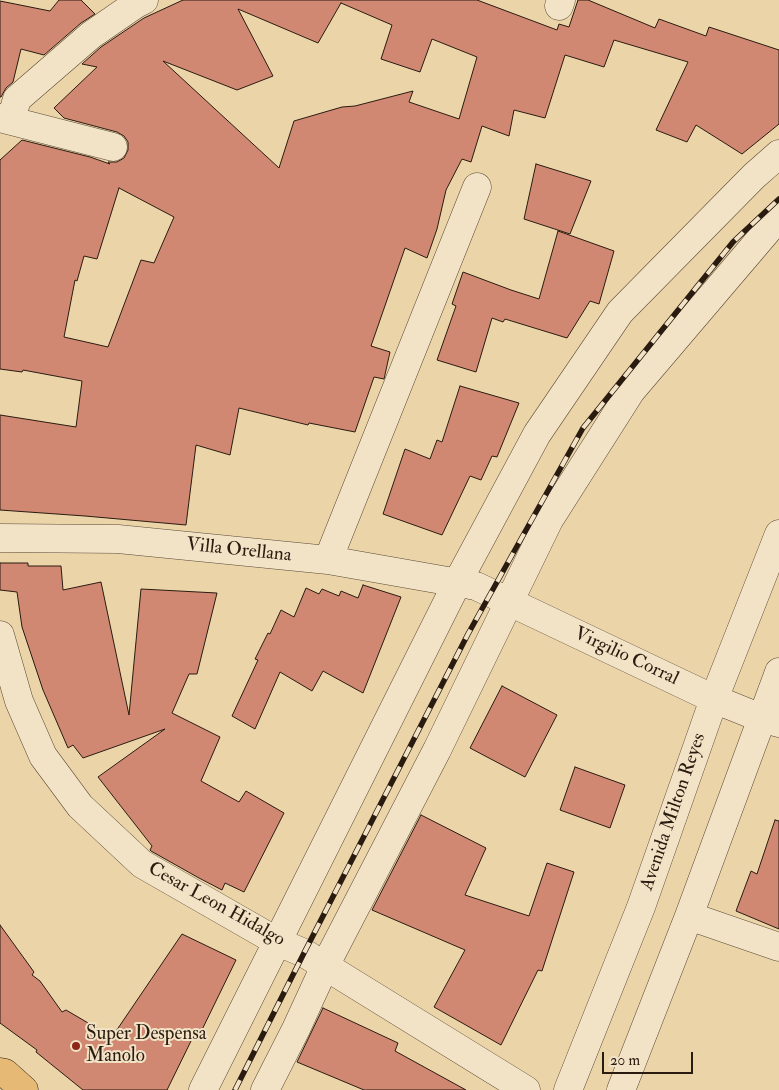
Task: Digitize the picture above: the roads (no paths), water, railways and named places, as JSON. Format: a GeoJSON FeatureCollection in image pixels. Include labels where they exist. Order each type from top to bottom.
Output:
{"type":"FeatureCollection","features":[{"type":"Feature","properties":{"kind":"main road"},"geometry":{"type":"LineString","coordinates":[[0,1072],[24,1090]]}},
{"type":"Feature","properties":{"kind":"street"},"geometry":{"type":"LineString","coordinates":[[113,147],[5,119],[17,99],[91,35],[144,0]]}},
{"type":"Feature","properties":{"kind":"street"},"geometry":{"type":"LineString","coordinates":[[203,1090],[278,942],[466,585],[538,434],[620,312],[754,176],[779,154]]}},
{"type":"Feature","properties":{"kind":"street"},"geometry":{"type":"LineString","coordinates":[[328,560],[477,186]]}},
{"type":"Feature","properties":{"kind":"street"},"geometry":{"type":"LineString","coordinates":[[265,1090],[325,966],[437,750],[549,520],[631,391],[779,217]]}},
{"type":"Feature","properties":{"kind":"street","name":"Avenida Milton Reyes"},"geometry":{"type":"LineString","coordinates":[[568,1090],[641,907],[714,699],[779,534]]}},
{"type":"Feature","properties":{"kind":"street","name":"Villa Orellana"},"geometry":{"type":"LineString","coordinates":[[0,538],[118,539],[328,560],[466,585]]}},
{"type":"Feature","properties":{"kind":"street","name":"Virgilio Corral"},"geometry":{"type":"LineString","coordinates":[[466,585],[510,602],[714,699],[770,720]]}},
{"type":"Feature","properties":{"kind":"street","name":"Cesar Leon Hidalgo"},"geometry":{"type":"LineString","coordinates":[[0,635],[19,701],[43,756],[80,806],[142,864],[278,942],[304,953],[526,1090]]}},
{"type":"Feature","properties":{"kind":"street"},"geometry":{"type":"LineString","coordinates":[[621,1090],[770,720],[779,672]]}},
{"type":"Feature","properties":{"kind":"street"},"geometry":{"type":"LineString","coordinates":[[690,916],[779,947]]}},
{"type":"Feature","properties":{"kind":"railway"},"geometry":{"type":"LineString","coordinates":[[235,1090],[468,634],[583,428],[733,242],[779,199]]}},
{"type":"Feature","properties":{"kind":"place","name":"Super Despensa Manolo"},"geometry":{"type":"Point","coordinates":[76,1046]}}]}
